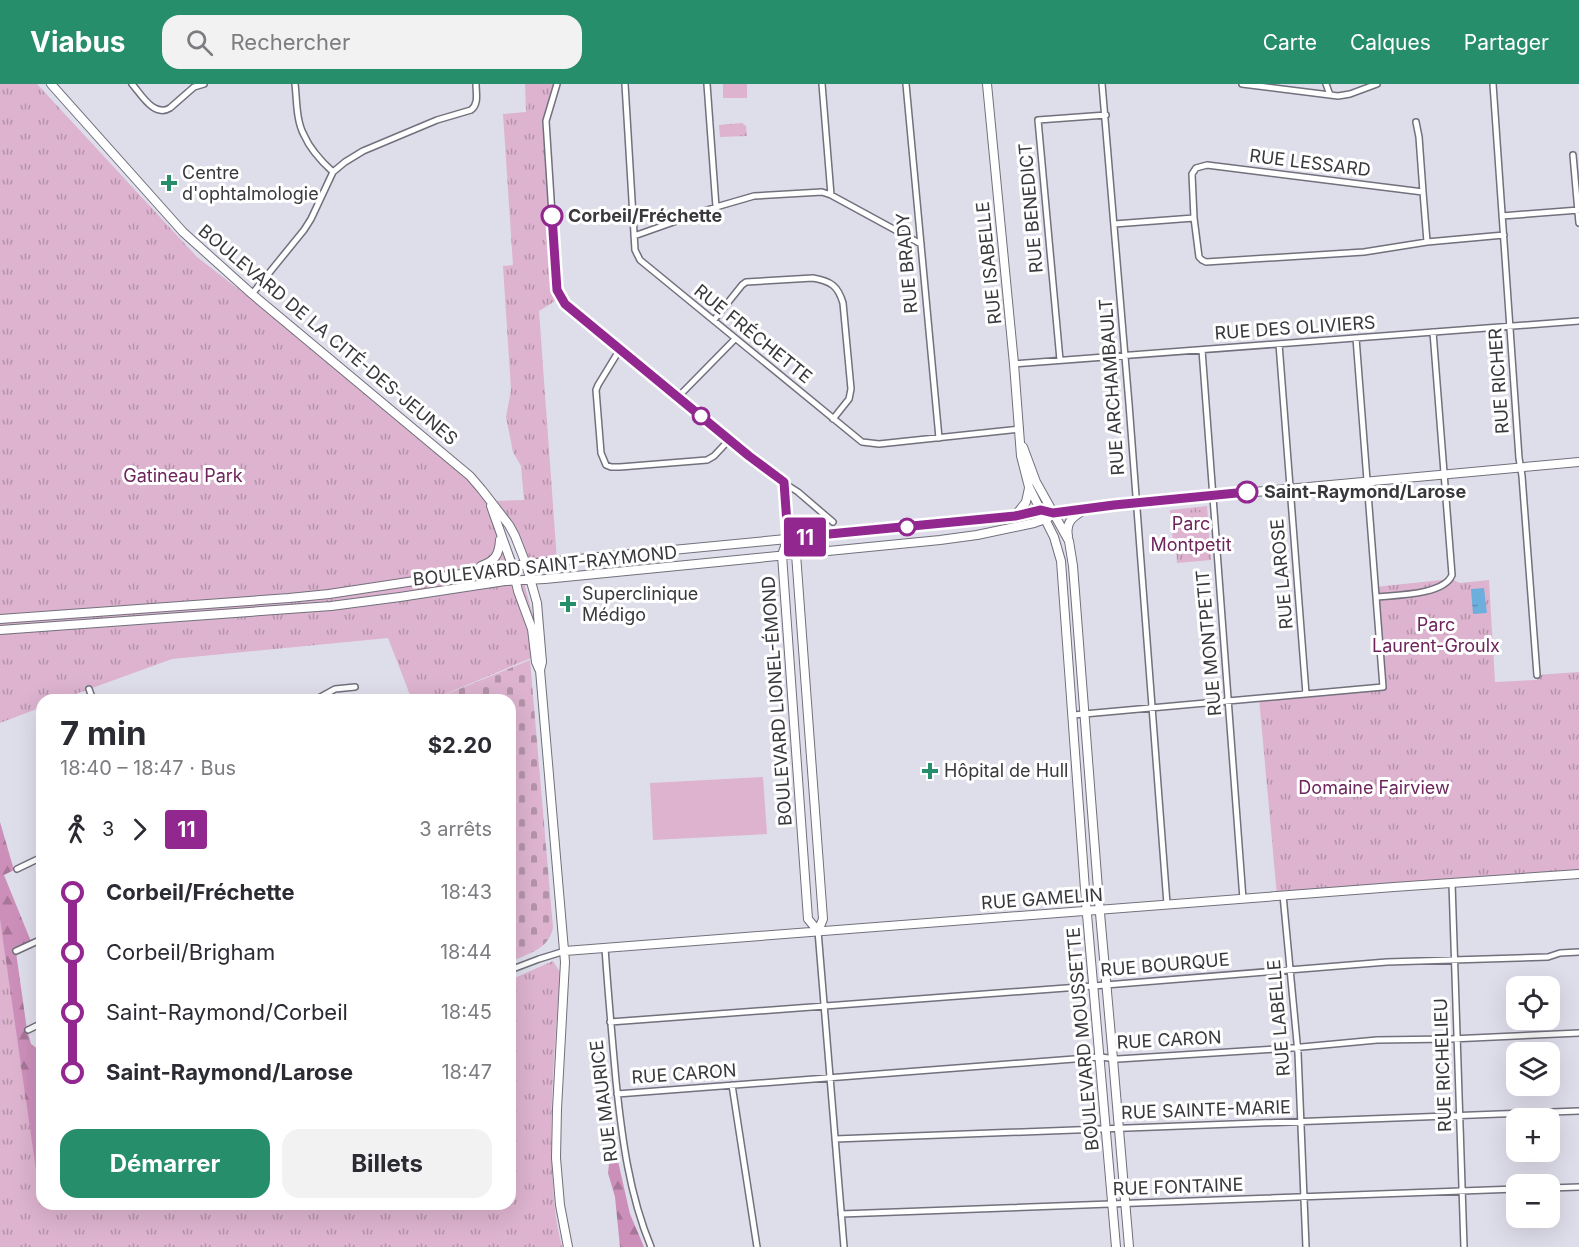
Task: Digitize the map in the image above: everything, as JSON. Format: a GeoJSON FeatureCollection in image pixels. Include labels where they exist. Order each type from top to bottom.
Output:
{"type":"FeatureCollection","features":[{"type":"Feature","properties":{"kind":"street","name":"BOULEVARD DE LA CITÉ-DES-JEUNES"},"geometry":{"type":"LineString","coordinates":[[51,84],[183,232],[252,294],[470,476],[509,525],[515,536],[537,603],[542,662],[540,670],[566,962],[556,1109],[556,1158],[560,1205],[568,1247]]}},
{"type":"Feature","properties":{"kind":"street"},"geometry":{"type":"LineString","coordinates":[[132,84],[152,106],[161,111],[170,108],[194,87],[204,84]]}},
{"type":"Feature","properties":{"kind":"street"},"geometry":{"type":"LineString","coordinates":[[295,84],[303,135],[310,147],[333,172]]}},
{"type":"Feature","properties":{"kind":"street"},"geometry":{"type":"LineString","coordinates":[[252,294],[289,250],[311,219],[333,172],[363,152],[436,120],[471,110],[476,102],[476,84]]}},
{"type":"Feature","properties":{"kind":"street"},"geometry":{"type":"LineString","coordinates":[[557,84],[546,121],[557,290],[560,298],[571,310],[729,440],[798,492],[832,522]]}},
{"type":"Feature","properties":{"kind":"street","name":"RUE FRÉCHETTE"},"geometry":{"type":"LineString","coordinates":[[626,84],[635,250],[640,260],[855,438],[868,444],[1020,429]]}},
{"type":"Feature","properties":{"kind":"street"},"geometry":{"type":"LineString","coordinates":[[708,84],[716,207]]}},
{"type":"Feature","properties":{"kind":"street"},"geometry":{"type":"LineString","coordinates":[[822,84],[831,195]]}},
{"type":"Feature","properties":{"kind":"street","name":"RUE BRADY"},"geometry":{"type":"LineString","coordinates":[[906,84],[939,438]]}},
{"type":"Feature","properties":{"kind":"street","name":"RUE ISABELLE"},"geometry":{"type":"LineString","coordinates":[[987,84],[1023,468],[1029,487],[1041,510]]}},
{"type":"Feature","properties":{"kind":"street","name":"RUE ARCHAMBAULT"},"geometry":{"type":"LineString","coordinates":[[1102,84],[1167,904]]}},
{"type":"Feature","properties":{"kind":"street"},"geometry":{"type":"LineString","coordinates":[[1242,84],[1330,95],[1345,95],[1377,84]]}},
{"type":"Feature","properties":{"kind":"street"},"geometry":{"type":"LineString","coordinates":[[1326,84],[1330,95]]}},
{"type":"Feature","properties":{"kind":"street","name":"RUE RICHER"},"geometry":{"type":"LineString","coordinates":[[1492,84],[1537,675]]}},
{"type":"Feature","properties":{"kind":"street","name":"RUE BENEDICT"},"geometry":{"type":"LineString","coordinates":[[1060,360],[1038,120],[1106,115]]}},
{"type":"Feature","properties":{"kind":"street"},"geometry":{"type":"LineString","coordinates":[[1416,122],[1427,242]]}},
{"type":"Feature","properties":{"kind":"street"},"geometry":{"type":"LineString","coordinates":[[1573,154],[1579,223]]}},
{"type":"Feature","properties":{"kind":"street","name":"RUE LESSARD"},"geometry":{"type":"LineString","coordinates":[[1423,192],[1207,165],[1196,168],[1192,174],[1199,257],[1206,262],[1376,250],[1427,242],[1504,235]]}},
{"type":"Feature","properties":{"kind":"street"},"geometry":{"type":"LineString","coordinates":[[634,236],[716,207],[763,195],[822,192],[921,244]]}},
{"type":"Feature","properties":{"kind":"street"},"geometry":{"type":"LineString","coordinates":[[1502,216],[1579,210]]}},
{"type":"Feature","properties":{"kind":"street"},"geometry":{"type":"LineString","coordinates":[[1114,224],[1194,218]]}},
{"type":"Feature","properties":{"kind":"street"},"geometry":{"type":"LineString","coordinates":[[714,320],[746,282],[813,278],[836,287],[843,303],[851,389],[849,399],[833,419]]}},
{"type":"Feature","properties":{"kind":"street","name":"RUE DES OLIVIERS"},"geometry":{"type":"LineString","coordinates":[[1014,364],[1579,321]]}},
{"type":"Feature","properties":{"kind":"street"},"geometry":{"type":"LineString","coordinates":[[1376,597],[1431,591],[1444,585],[1452,575],[1433,332]]}},
{"type":"Feature","properties":{"kind":"street"},"geometry":{"type":"LineString","coordinates":[[1073,715],[1383,687],[1356,338]]}},
{"type":"Feature","properties":{"kind":"street"},"geometry":{"type":"LineString","coordinates":[[678,397],[735,339]]}},
{"type":"Feature","properties":{"kind":"street","name":"RUE LAROSE"},"geometry":{"type":"LineString","coordinates":[[1279,344],[1306,694]]}},
{"type":"Feature","properties":{"kind":"street"},"geometry":{"type":"LineString","coordinates":[[620,349],[596,390],[602,453],[606,465],[620,467],[707,460],[729,440]]}},
{"type":"Feature","properties":{"kind":"street","name":"RUE MONTPETIT"},"geometry":{"type":"LineString","coordinates":[[1202,350],[1243,898]]}},
{"type":"Feature","properties":{"kind":"street","name":"RUE ISABELLE"},"geometry":{"type":"LineString","coordinates":[[1021,440],[1036,482],[1053,513]]}},
{"type":"Feature","properties":{"kind":"street","name":"BOULEVARD SAINT-RAYMOND"},"geometry":{"type":"LineString","coordinates":[[0,619],[329,594],[526,564],[1015,516],[1041,510],[1053,513],[1136,502],[1579,462]]}},
{"type":"Feature","properties":{"kind":"street"},"geometry":{"type":"LineString","coordinates":[[784,482],[788,538]]}},
{"type":"Feature","properties":{"kind":"street"},"geometry":{"type":"LineString","coordinates":[[1015,516],[1026,502],[1029,487]]}},
{"type":"Feature","properties":{"kind":"street","name":"BOULEVARD DE LA CITÉ-DES-JEUNES"},"geometry":{"type":"LineString","coordinates":[[489,501],[532,629],[536,662],[540,670]]}},
{"type":"Feature","properties":{"kind":"street"},"geometry":{"type":"LineString","coordinates":[[1069,542],[1067,532],[1070,520],[1087,508]]}},
{"type":"Feature","properties":{"kind":"street","name":"BOULEVARD MOUSSETTE"},"geometry":{"type":"LineString","coordinates":[[1041,510],[1058,546],[1061,561],[1086,910],[1116,1247]]}},
{"type":"Feature","properties":{"kind":"street","name":"BOULEVARD SAINT-RAYMOND"},"geometry":{"type":"LineString","coordinates":[[0,630],[332,606],[516,580],[950,539],[1045,520],[1053,513]]}},
{"type":"Feature","properties":{"kind":"street","name":"BOULEVARD MOUSSETTE"},"geometry":{"type":"LineString","coordinates":[[1053,513],[1069,542],[1073,566],[1099,909],[1129,1247]]}},
{"type":"Feature","properties":{"kind":"street"},"geometry":{"type":"LineString","coordinates":[[467,572],[494,559],[499,551],[500,535]]}},
{"type":"Feature","properties":{"kind":"street","name":"BOULEVARD LIONEL-ÉMOND"},"geometry":{"type":"LineString","coordinates":[[788,538],[796,554],[823,919],[818,931],[844,1247]]}},
{"type":"Feature","properties":{"kind":"street","name":"BOULEVARD LIONEL-ÉMOND"},"geometry":{"type":"LineString","coordinates":[[788,538],[782,555],[808,919],[818,931]]}},
{"type":"Feature","properties":{"kind":"street"},"geometry":{"type":"LineString","coordinates":[[326,694],[336,689],[355,687]]}},
{"type":"Feature","properties":{"kind":"street"},"geometry":{"type":"LineString","coordinates":[[89,689],[91,694]]}},
{"type":"Feature","properties":{"kind":"street"},"geometry":{"type":"LineString","coordinates":[[16,869],[36,860]]}},
{"type":"Feature","properties":{"kind":"street","name":"RUE GAMELIN"},"geometry":{"type":"LineString","coordinates":[[516,968],[565,951],[1579,874]]}},
{"type":"Feature","properties":{"kind":"street","name":"RUE RICHELIEU"},"geometry":{"type":"LineString","coordinates":[[1452,883],[1464,1247]]}},
{"type":"Feature","properties":{"kind":"street","name":"RUE LABELLE"},"geometry":{"type":"LineString","coordinates":[[1283,895],[1302,1121],[1306,1247]]}},
{"type":"Feature","properties":{"kind":"street"},"geometry":{"type":"LineString","coordinates":[[16,951],[36,942]]}},
{"type":"Feature","properties":{"kind":"street","name":"RUE MAURICE"},"geometry":{"type":"LineString","coordinates":[[604,948],[617,1094],[628,1172],[651,1247]]}},
{"type":"Feature","properties":{"kind":"street","name":"RUE BOURQUE"},"geometry":{"type":"LineString","coordinates":[[610,1022],[1387,962],[1548,957],[1560,953],[1579,952]]}},
{"type":"Feature","properties":{"kind":"street"},"geometry":{"type":"LineString","coordinates":[[28,1030],[36,1026]]}},
{"type":"Feature","properties":{"kind":"street","name":"RUE CARON"},"geometry":{"type":"LineString","coordinates":[[617,1094],[1100,1057],[1113,1059],[1377,1040],[1579,1034]]}},
{"type":"Feature","properties":{"kind":"street"},"geometry":{"type":"LineString","coordinates":[[732,1085],[757,1247]]}},
{"type":"Feature","properties":{"kind":"street","name":"RUE SAINTE-MARIE"},"geometry":{"type":"LineString","coordinates":[[835,1139],[1579,1111]]}},
{"type":"Feature","properties":{"kind":"street"},"geometry":{"type":"LineString","coordinates":[[1560,1188],[1579,1187]]}},
{"type":"Feature","properties":{"kind":"street","name":"RUE FONTAINE"},"geometry":{"type":"LineString","coordinates":[[841,1214],[1506,1190]]}},
{"type":"Feature","properties":{"kind":"green space","name":"Gatineau Park"},"geometry":{"type":"Polygon","coordinates":[[[0,84],[37,84],[197,257],[432,439],[470,476],[490,501],[524,500],[521,466],[513,452],[506,417],[511,390],[503,266],[513,265],[503,114],[526,112],[525,84],[557,84],[546,131],[560,298],[539,311],[557,561],[526,564],[519,546],[491,504],[519,566],[536,626],[541,654],[445,694],[410,694],[388,638],[172,659],[76,694],[36,694],[36,709],[0,723],[0,84]]]}},
{"type":"Feature","properties":{"kind":"green space"},"geometry":{"type":"Polygon","coordinates":[[[723,84],[747,84],[747,98],[723,98],[723,84]]]}},
{"type":"Feature","properties":{"kind":"green space"},"geometry":{"type":"Polygon","coordinates":[[[742,123],[746,126],[747,136],[720,137],[719,125],[742,123]]]}},
{"type":"Feature","properties":{"kind":"green space","name":"Parc Montpetit"},"geometry":{"type":"Polygon","coordinates":[[[1207,506],[1211,560],[1177,563],[1170,510],[1207,506]]]}},
{"type":"Feature","properties":{"kind":"green space"},"geometry":{"type":"Polygon","coordinates":[[[1203,512],[1206,516],[1207,532],[1199,537],[1192,547],[1180,547],[1175,536],[1180,524],[1179,516],[1181,513],[1203,512]]]}},
{"type":"Feature","properties":{"kind":"green space","name":"Domaine Fairview"},"geometry":{"type":"Polygon","coordinates":[[[1451,579],[1460,583],[1489,580],[1495,682],[1537,680],[1537,675],[1579,672],[1579,874],[1277,896],[1259,698],[1383,687],[1375,587],[1451,579]]]}},
{"type":"Feature","properties":{"kind":"green space"},"geometry":{"type":"Polygon","coordinates":[[[530,660],[553,928],[542,946],[516,959],[516,694],[447,694],[530,660]]]}},
{"type":"Feature","properties":{"kind":"green space"},"geometry":{"type":"Polygon","coordinates":[[[763,777],[767,834],[653,840],[650,783],[763,777]]]}},
{"type":"Feature","properties":{"kind":"green space"},"geometry":{"type":"Polygon","coordinates":[[[0,822],[14,870],[4,875],[32,944],[16,952],[27,1030],[31,1044],[36,1048],[36,1210],[90,1210],[385,1247],[0,1247],[0,822]]]}},
{"type":"Feature","properties":{"kind":"green space"},"geometry":{"type":"Polygon","coordinates":[[[0,919],[36,1170],[36,1210],[516,1210],[516,977],[553,961],[560,972],[551,1141],[555,1206],[562,1247],[0,1247],[0,919]]]}},
{"type":"Feature","properties":{"kind":"green space"},"geometry":{"type":"Polygon","coordinates":[[[615,1148],[630,1214],[644,1247],[620,1247],[615,1197],[608,1173],[610,1155],[615,1148]]]}},
{"type":"Feature","properties":{"kind":"water"},"geometry":{"type":"Polygon","coordinates":[[[1484,588],[1487,613],[1473,614],[1471,589],[1484,588]]]}},
{"type":"Feature","properties":{"kind":"bus line","name":"11"},"geometry":{"type":"LineString","coordinates":[[552,216],[557,290],[560,298],[571,310],[784,482],[788,538],[1015,516],[1041,510],[1053,513],[1247,492]]}},
{"type":"Feature","properties":{"kind":"place","name":"Centre d'ophtalmologie"},"geometry":{"type":"Point","coordinates":[169,183]}},
{"type":"Feature","properties":{"kind":"place","name":"Corbeil/Fréchette"},"geometry":{"type":"Point","coordinates":[552,216]}},
{"type":"Feature","properties":{"kind":"place","name":"Saint-Raymond/Larose"},"geometry":{"type":"Point","coordinates":[1247,492]}},
{"type":"Feature","properties":{"kind":"place","name":"Superclinique Médigo"},"geometry":{"type":"Point","coordinates":[568,604]}},
{"type":"Feature","properties":{"kind":"place","name":"Hôpital de Hull"},"geometry":{"type":"Point","coordinates":[930,771]}},
{"type":"Feature","properties":{"kind":"park label","name":"Parc Laurent-Groulx"},"geometry":{"type":"Point","coordinates":[1436,635]}}]}
